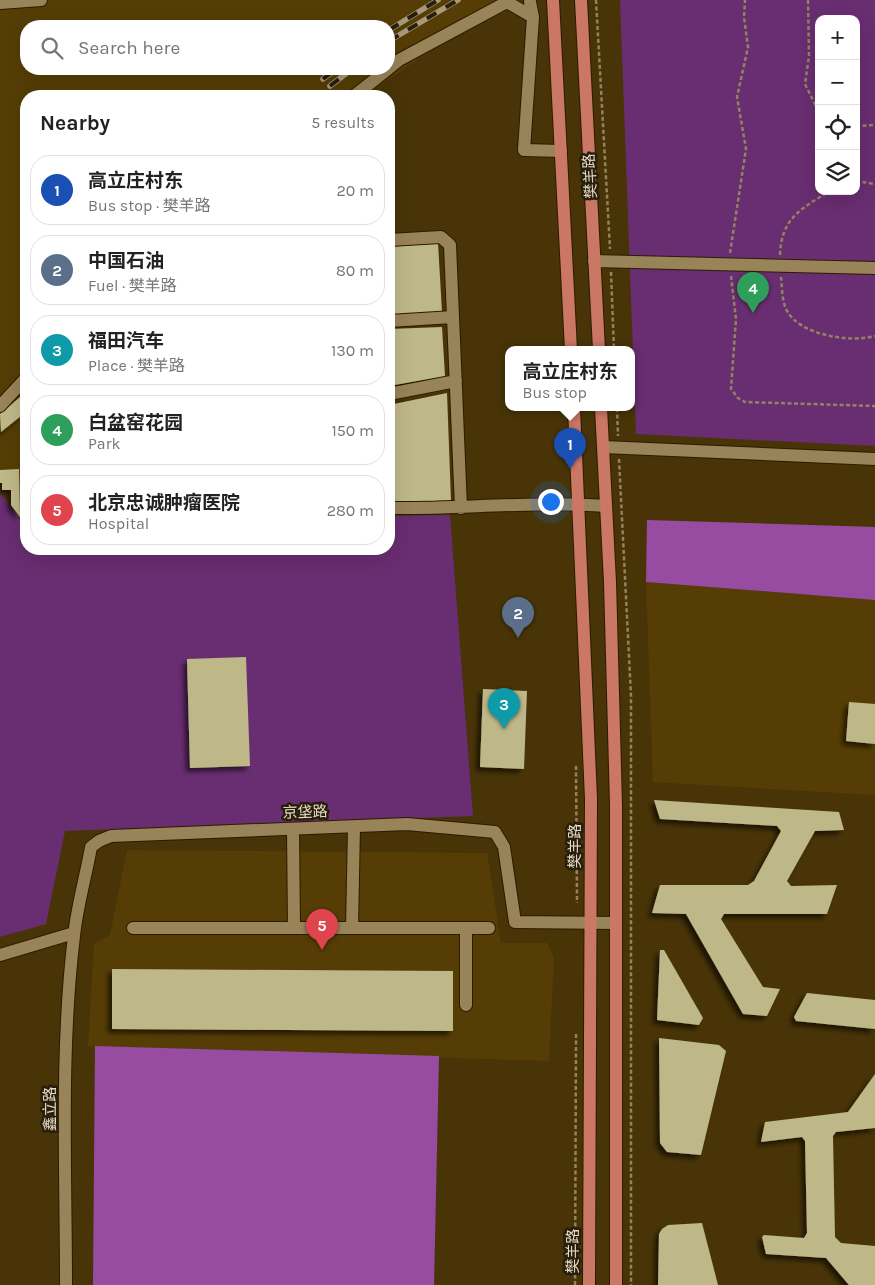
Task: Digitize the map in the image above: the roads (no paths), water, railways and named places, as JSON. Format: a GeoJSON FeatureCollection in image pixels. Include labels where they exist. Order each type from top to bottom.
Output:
{"type":"FeatureCollection","features":[{"type":"Feature","properties":{"kind":"main road","name":"樊羊路"},"geometry":{"type":"LineString","coordinates":[[553,0],[571,346]]}},
{"type":"Feature","properties":{"kind":"main road","name":"樊羊路"},"geometry":{"type":"LineString","coordinates":[[581,0],[598,346]]}},
{"type":"Feature","properties":{"kind":"main road","name":"樊羊路"},"geometry":{"type":"LineString","coordinates":[[574,411],[591,780],[590,1285]]}},
{"type":"Feature","properties":{"kind":"main road"},"geometry":{"type":"LineString","coordinates":[[601,411],[614,696],[616,1285]]}},
{"type":"Feature","properties":{"kind":"street"},"geometry":{"type":"LineString","coordinates":[[0,3],[41,0]]}},
{"type":"Feature","properties":{"kind":"street"},"geometry":{"type":"LineString","coordinates":[[395,63],[507,2],[533,17]]}},
{"type":"Feature","properties":{"kind":"street"},"geometry":{"type":"LineString","coordinates":[[530,2],[533,17],[524,150],[561,151]]}},
{"type":"Feature","properties":{"kind":"street"},"geometry":{"type":"LineString","coordinates":[[361,90],[380,75]]}},
{"type":"Feature","properties":{"kind":"street"},"geometry":{"type":"LineString","coordinates":[[395,240],[441,237],[450,245],[461,508]]}},
{"type":"Feature","properties":{"kind":"street"},"geometry":{"type":"LineString","coordinates":[[594,261],[875,268]]}},
{"type":"Feature","properties":{"kind":"street"},"geometry":{"type":"LineString","coordinates":[[395,321],[453,317]]}},
{"type":"Feature","properties":{"kind":"street"},"geometry":{"type":"LineString","coordinates":[[395,393],[456,381]]}},
{"type":"Feature","properties":{"kind":"street"},"geometry":{"type":"LineString","coordinates":[[0,406],[20,384]]}},
{"type":"Feature","properties":{"kind":"street"},"geometry":{"type":"LineString","coordinates":[[603,447],[875,459]]}},
{"type":"Feature","properties":{"kind":"street"},"geometry":{"type":"LineString","coordinates":[[395,508],[461,508],[540,504],[606,506]]}},
{"type":"Feature","properties":{"kind":"street","name":"京垡路"},"geometry":{"type":"LineString","coordinates":[[74,933],[92,847],[99,840],[111,836],[407,824],[495,832],[504,847],[515,922],[616,923]]}},
{"type":"Feature","properties":{"kind":"street"},"geometry":{"type":"LineString","coordinates":[[352,928],[354,826]]}},
{"type":"Feature","properties":{"kind":"street"},"geometry":{"type":"LineString","coordinates":[[293,828],[294,928]]}},
{"type":"Feature","properties":{"kind":"street"},"geometry":{"type":"LineString","coordinates":[[133,928],[489,928]]}},
{"type":"Feature","properties":{"kind":"street"},"geometry":{"type":"LineString","coordinates":[[466,928],[466,1005]]}},
{"type":"Feature","properties":{"kind":"street"},"geometry":{"type":"LineString","coordinates":[[0,955],[74,933]]}},
{"type":"Feature","properties":{"kind":"street","name":"鑫立路"},"geometry":{"type":"LineString","coordinates":[[66,1285],[66,1023],[74,933]]}},
{"type":"Feature","properties":{"kind":"railway"},"geometry":{"type":"LineString","coordinates":[[395,26],[438,0]]}},
{"type":"Feature","properties":{"kind":"railway"},"geometry":{"type":"LineString","coordinates":[[395,37],[458,0]]}},
{"type":"Feature","properties":{"kind":"railway"},"geometry":{"type":"LineString","coordinates":[[323,79],[328,75]]}},
{"type":"Feature","properties":{"kind":"railway"},"geometry":{"type":"LineString","coordinates":[[330,86],[344,75]]}},
{"type":"Feature","properties":{"kind":"place","name":"白盆窑花园"},"geometry":{"type":"Point","coordinates":[753,313]}},
{"type":"Feature","properties":{"kind":"place","name":"高立庄村东"},"geometry":{"type":"Point","coordinates":[570,469]}},
{"type":"Feature","properties":{"kind":"place","name":"中国石油"},"geometry":{"type":"Point","coordinates":[518,638]}},
{"type":"Feature","properties":{"kind":"place","name":"福田汽车"},"geometry":{"type":"Point","coordinates":[504,729]}},
{"type":"Feature","properties":{"kind":"place","name":"北京忠诚肿瘤医院"},"geometry":{"type":"Point","coordinates":[322,950]}}]}
